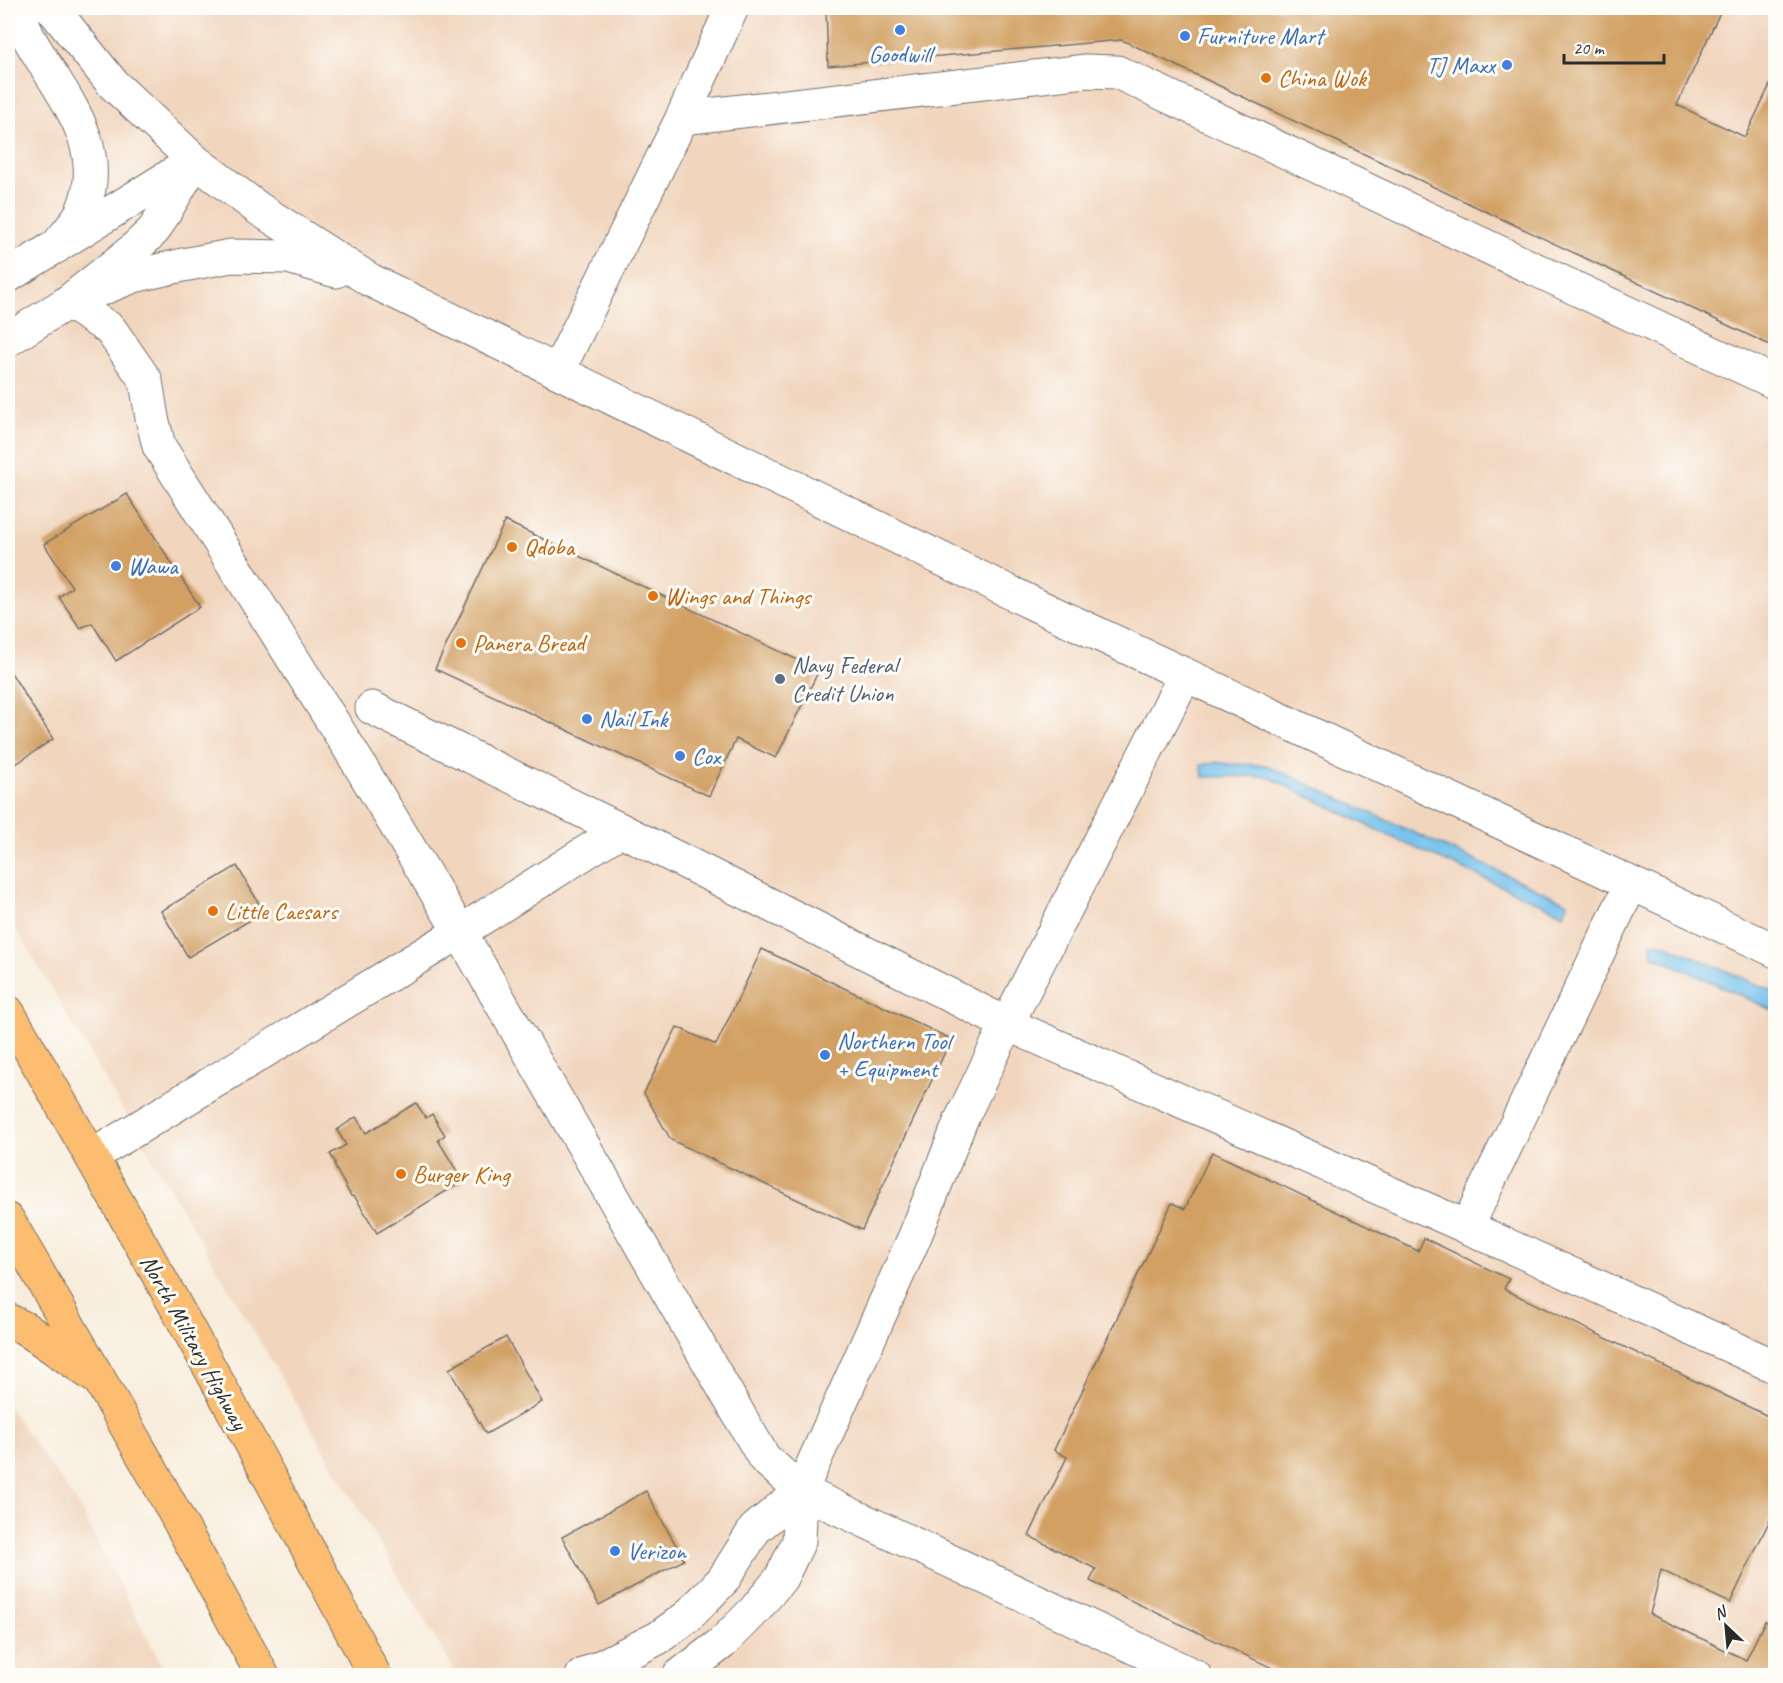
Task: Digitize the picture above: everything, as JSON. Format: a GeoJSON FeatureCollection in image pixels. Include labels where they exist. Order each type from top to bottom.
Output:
{"type":"FeatureCollection","features":[{"type":"Feature","properties":{"kind":"main road","name":"North Military Highway"},"geometry":{"type":"LineString","coordinates":[[8,1012],[92,1156],[304,1540],[375,1676]]}},
{"type":"Feature","properties":{"kind":"main road"},"geometry":{"type":"LineString","coordinates":[[8,1220],[197,1554],[263,1676]]}},
{"type":"Feature","properties":{"kind":"main road"},"geometry":{"type":"LineString","coordinates":[[8,1320],[26,1329],[100,1381]]}},
{"type":"Feature","properties":{"kind":"lane"},"geometry":{"type":"LineString","coordinates":[[19,8],[27,36],[75,114],[88,147],[91,179],[82,211],[56,247]]}},
{"type":"Feature","properties":{"kind":"lane"},"geometry":{"type":"LineString","coordinates":[[52,8],[112,84],[195,160],[259,209],[370,280],[1034,604],[1776,951]]}},
{"type":"Feature","properties":{"kind":"lane"},"geometry":{"type":"LineString","coordinates":[[558,371],[682,118],[732,8]]}},
{"type":"Feature","properties":{"kind":"lane"},"geometry":{"type":"LineString","coordinates":[[682,118],[1086,71],[1117,72],[1776,382]]}},
{"type":"Feature","properties":{"kind":"lane"},"geometry":{"type":"LineString","coordinates":[[8,276],[195,160]]}},
{"type":"Feature","properties":{"kind":"lane"},"geometry":{"type":"LineString","coordinates":[[8,340],[68,302],[133,250],[154,230],[195,160]]}},
{"type":"Feature","properties":{"kind":"lane"},"geometry":{"type":"LineString","coordinates":[[68,302],[134,276],[231,256],[288,257],[370,280]]}},
{"type":"Feature","properties":{"kind":"lane"},"geometry":{"type":"LineString","coordinates":[[68,302],[110,329],[146,381],[159,446],[351,751],[460,932],[764,1458],[801,1491],[1195,1676]]}},
{"type":"Feature","properties":{"kind":"lane"},"geometry":{"type":"LineString","coordinates":[[683,1675],[722,1643],[754,1611],[781,1578],[799,1541],[801,1491],[915,1236],[961,1120],[1007,1024],[1185,675]]}},
{"type":"Feature","properties":{"kind":"lane"},"geometry":{"type":"LineString","coordinates":[[372,708],[1007,1024],[1467,1227],[1776,1367]]}},
{"type":"Feature","properties":{"kind":"lane"},"geometry":{"type":"LineString","coordinates":[[92,1156],[460,932],[621,830]]}},
{"type":"Feature","properties":{"kind":"lane"},"geometry":{"type":"LineString","coordinates":[[1467,1227],[1631,884]]}},
{"type":"Feature","properties":{"kind":"lane"},"geometry":{"type":"LineString","coordinates":[[582,1676],[658,1638],[687,1617],[723,1580],[755,1528],[801,1491]]}},
{"type":"Feature","properties":{"kind":"shaded area"},"geometry":{"type":"Polygon","coordinates":[[[8,8],[1775,8],[1775,1675],[457,1675],[8,915],[8,8]]]}},
{"type":"Feature","properties":{"kind":"shaded area"},"geometry":{"type":"Polygon","coordinates":[[[8,1406],[77,1503],[167,1675],[8,1675],[8,1406]]]}},
{"type":"Feature","properties":{"kind":"water"},"geometry":{"type":"Polygon","coordinates":[[[1215,762],[1266,765],[1568,903],[1564,914],[1402,842],[1266,776],[1203,777],[1201,765],[1215,762]]]}},
{"type":"Feature","properties":{"kind":"water"},"geometry":{"type":"Polygon","coordinates":[[[1651,943],[1662,943],[1775,992],[1775,1011],[1652,955],[1651,943]]]}},
{"type":"Feature","properties":{"kind":"building"},"geometry":{"type":"Polygon","coordinates":[[[826,8],[1722,8],[1677,105],[1745,137],[1770,85],[1776,87],[1776,348],[1122,40],[828,66],[826,8]]]}},
{"type":"Feature","properties":{"kind":"building","name":"Wawa"},"geometry":{"type":"Polygon","coordinates":[[[127,494],[200,607],[116,661],[92,623],[80,628],[59,597],[72,587],[44,544],[127,494]]]}},
{"type":"Feature","properties":{"kind":"building"},"geometry":{"type":"Polygon","coordinates":[[[505,521],[819,670],[776,758],[736,739],[709,796],[435,669],[505,521]]]}},
{"type":"Feature","properties":{"kind":"building"},"geometry":{"type":"Polygon","coordinates":[[[8,668],[53,739],[16,764],[8,751],[8,668]]]}},
{"type":"Feature","properties":{"kind":"building","name":"Little Caesars"},"geometry":{"type":"Polygon","coordinates":[[[237,866],[264,912],[188,957],[161,911],[237,866]]]}},
{"type":"Feature","properties":{"kind":"building"},"geometry":{"type":"Polygon","coordinates":[[[762,949],[951,1039],[862,1230],[671,1140],[644,1093],[677,1027],[716,1045],[762,949]]]}},
{"type":"Feature","properties":{"kind":"building"},"geometry":{"type":"Polygon","coordinates":[[[416,1103],[426,1118],[432,1114],[445,1135],[438,1140],[463,1181],[377,1233],[355,1197],[351,1196],[335,1167],[330,1154],[346,1145],[337,1130],[356,1117],[366,1133],[416,1103]]]}},
{"type":"Feature","properties":{"kind":"building"},"geometry":{"type":"Polygon","coordinates":[[[1212,1152],[1418,1251],[1424,1238],[1509,1279],[1504,1289],[1776,1420],[1776,1507],[1730,1603],[1661,1570],[1650,1614],[1746,1660],[1765,1621],[1776,1626],[1776,1676],[1289,1676],[1090,1581],[1096,1569],[1029,1536],[1067,1457],[1054,1450],[1172,1203],[1185,1209],[1212,1152]]]}},
{"type":"Feature","properties":{"kind":"building"},"geometry":{"type":"Polygon","coordinates":[[[506,1337],[542,1402],[486,1434],[449,1369],[506,1337]]]}},
{"type":"Feature","properties":{"kind":"building"},"geometry":{"type":"Polygon","coordinates":[[[646,1491],[684,1560],[599,1605],[562,1537],[646,1491]]]}},
{"type":"Feature","properties":{"kind":"place","name":"Goodwill"},"geometry":{"type":"Point","coordinates":[900,30]}},
{"type":"Feature","properties":{"kind":"place","name":"Furniture Mart"},"geometry":{"type":"Point","coordinates":[1185,36]}},
{"type":"Feature","properties":{"kind":"place","name":"TJ Maxx"},"geometry":{"type":"Point","coordinates":[1507,65]}},
{"type":"Feature","properties":{"kind":"place","name":"China Wok"},"geometry":{"type":"Point","coordinates":[1266,78]}},
{"type":"Feature","properties":{"kind":"place","name":"Qdoba"},"geometry":{"type":"Point","coordinates":[512,547]}},
{"type":"Feature","properties":{"kind":"place","name":"Wawa"},"geometry":{"type":"Point","coordinates":[116,566]}},
{"type":"Feature","properties":{"kind":"place","name":"Wings and Things"},"geometry":{"type":"Point","coordinates":[653,596]}},
{"type":"Feature","properties":{"kind":"place","name":"Panera Bread"},"geometry":{"type":"Point","coordinates":[461,643]}},
{"type":"Feature","properties":{"kind":"place","name":"Navy Federal Credit Union"},"geometry":{"type":"Point","coordinates":[780,679]}},
{"type":"Feature","properties":{"kind":"place","name":"Nail Ink"},"geometry":{"type":"Point","coordinates":[587,719]}},
{"type":"Feature","properties":{"kind":"place","name":"Cox"},"geometry":{"type":"Point","coordinates":[680,756]}},
{"type":"Feature","properties":{"kind":"place","name":"Little Caesars"},"geometry":{"type":"Point","coordinates":[213,911]}},
{"type":"Feature","properties":{"kind":"place","name":"Northern Tool + Equipment"},"geometry":{"type":"Point","coordinates":[825,1055]}},
{"type":"Feature","properties":{"kind":"place","name":"Burger King"},"geometry":{"type":"Point","coordinates":[401,1174]}},
{"type":"Feature","properties":{"kind":"place","name":"Verizon"},"geometry":{"type":"Point","coordinates":[615,1551]}}]}
